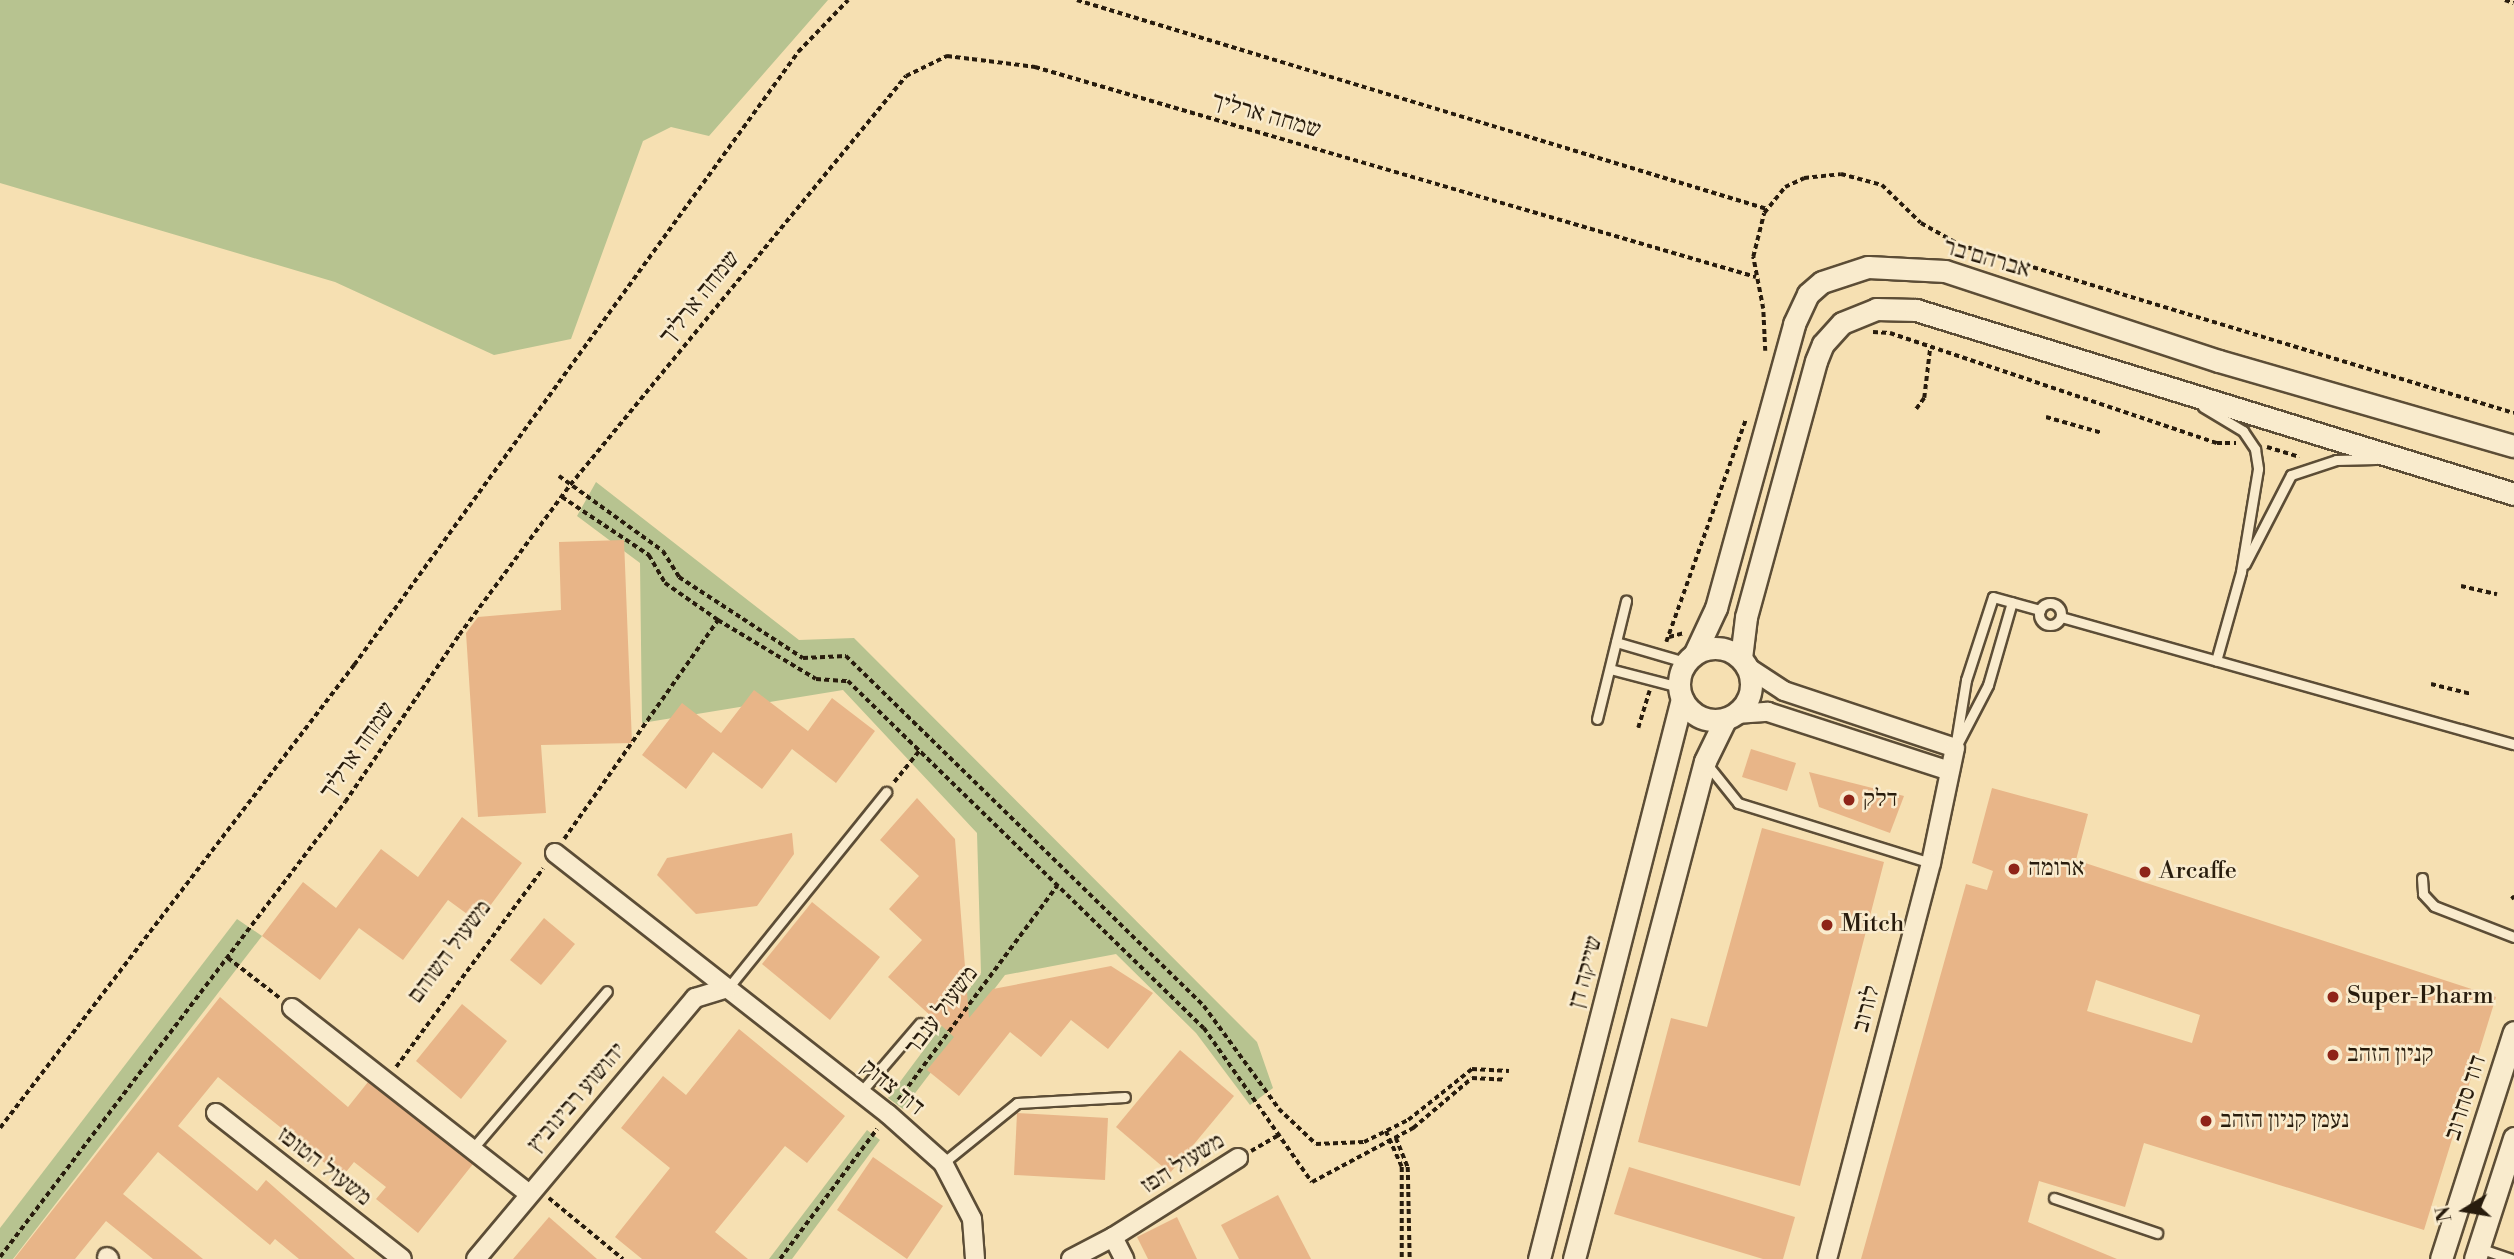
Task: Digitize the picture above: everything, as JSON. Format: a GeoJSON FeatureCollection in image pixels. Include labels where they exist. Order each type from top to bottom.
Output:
{"type":"FeatureCollection","features":[{"type":"Feature","properties":{"kind":"street","name":"אברהם בר"},"geometry":{"type":"LineString","coordinates":[[1690,658],[1716,608],[1794,324],[1808,294],[1822,282],[1868,267],[1945,271],[2219,361],[2514,446]]}},
{"type":"Feature","properties":{"kind":"street"},"geometry":{"type":"LineString","coordinates":[[1574,1259],[1705,761],[1730,717],[1751,694],[1745,663],[1746,617],[1816,361],[1823,344],[1842,323],[1877,309],[1916,310],[2393,460],[2514,494]]}},
{"type":"Feature","properties":{"kind":"street"},"geometry":{"type":"LineString","coordinates":[[1950,771],[1768,712],[1730,717],[1699,717],[1680,693],[1690,658],[1719,647],[1784,691],[1955,748]]}},
{"type":"Feature","properties":{"kind":"street","name":"שייקה דן"},"geometry":{"type":"LineString","coordinates":[[1539,1259],[1680,693]]}},
{"type":"Feature","properties":{"kind":"street","name":"לזרוב"},"geometry":{"type":"LineString","coordinates":[[1827,1259],[1931,863],[1955,748]]}},
{"type":"Feature","properties":{"kind":"street","name":"דוד צדוק"},"geometry":{"type":"LineString","coordinates":[[555,853],[888,1114],[943,1163],[972,1219],[975,1254]]}},
{"type":"Feature","properties":{"kind":"street","name":"יהושוע רבינוביץ"},"geometry":{"type":"LineString","coordinates":[[476,1259],[531,1189],[695,998],[728,988]]}},
{"type":"Feature","properties":{"kind":"street"},"geometry":{"type":"LineString","coordinates":[[292,1008],[473,1148],[531,1189]]}},
{"type":"Feature","properties":{"kind":"street","name":"דוד סחרוב"},"geometry":{"type":"LineString","coordinates":[[2441,1259],[2514,1032]]}},
{"type":"Feature","properties":{"kind":"street","name":"משעול הטופז"},"geometry":{"type":"LineString","coordinates":[[216,1113],[401,1259]]}},
{"type":"Feature","properties":{"kind":"street"},"geometry":{"type":"LineString","coordinates":[[2477,1254],[2514,1138]]}},
{"type":"Feature","properties":{"kind":"street","name":"משעול הפז"},"geometry":{"type":"LineString","coordinates":[[1071,1259],[1113,1237],[1238,1158]]}},
{"type":"Feature","properties":{"kind":"street"},"geometry":{"type":"LineString","coordinates":[[1113,1237],[1124,1259]]}},
{"type":"Feature","properties":{"kind":"street"},"geometry":{"type":"LineString","coordinates":[[975,1254],[992,1259]]}},
{"type":"Feature","properties":{"kind":"lane"},"geometry":{"type":"LineString","coordinates":[[2171,390],[2225,419],[2250,442],[2257,485],[2241,572],[2216,661]]}},
{"type":"Feature","properties":{"kind":"lane"},"geometry":{"type":"LineString","coordinates":[[2241,572],[2291,475],[2319,463],[2393,460]]}},
{"type":"Feature","properties":{"kind":"lane"},"geometry":{"type":"LineString","coordinates":[[1955,748],[1966,680],[1993,597],[2040,610]]}},
{"type":"Feature","properties":{"kind":"lane"},"geometry":{"type":"LineString","coordinates":[[1597,719],[1626,601]]}},
{"type":"Feature","properties":{"kind":"lane"},"geometry":{"type":"LineString","coordinates":[[1955,748],[1988,685],[2011,602]]}},
{"type":"Feature","properties":{"kind":"lane"},"geometry":{"type":"LineString","coordinates":[[2040,610],[2048,603],[2055,604],[2061,617]]}},
{"type":"Feature","properties":{"kind":"lane"},"geometry":{"type":"LineString","coordinates":[[2040,610],[2041,621],[2047,625],[2061,617],[2514,744]]}},
{"type":"Feature","properties":{"kind":"lane"},"geometry":{"type":"LineString","coordinates":[[1616,642],[1690,658]]}},
{"type":"Feature","properties":{"kind":"lane"},"geometry":{"type":"LineString","coordinates":[[1610,669],[1680,693]]}},
{"type":"Feature","properties":{"kind":"lane"},"geometry":{"type":"LineString","coordinates":[[1705,761],[1738,803],[1931,863]]}},
{"type":"Feature","properties":{"kind":"lane"},"geometry":{"type":"LineString","coordinates":[[728,988],[886,792]]}},
{"type":"Feature","properties":{"kind":"lane"},"geometry":{"type":"LineString","coordinates":[[2422,878],[2423,894],[2434,906],[2514,937]]}},
{"type":"Feature","properties":{"kind":"lane"},"geometry":{"type":"LineString","coordinates":[[473,1148],[607,991]]}},
{"type":"Feature","properties":{"kind":"lane"},"geometry":{"type":"LineString","coordinates":[[860,1093],[920,1023]]}},
{"type":"Feature","properties":{"kind":"lane"},"geometry":{"type":"LineString","coordinates":[[943,1163],[1017,1103],[1125,1097]]}},
{"type":"Feature","properties":{"kind":"lane"},"geometry":{"type":"LineString","coordinates":[[2054,1198],[2157,1233]]}},
{"type":"Feature","properties":{"kind":"lane"},"geometry":{"type":"LineString","coordinates":[[2477,1254],[2511,1259]]}},
{"type":"Feature","properties":{"kind":"path"},"geometry":{"type":"LineString","coordinates":[[0,1128],[354,665],[798,52],[848,0]]}},
{"type":"Feature","properties":{"kind":"path"},"geometry":{"type":"LineString","coordinates":[[1077,0],[1767,209]]}},
{"type":"Feature","properties":{"kind":"path"},"geometry":{"type":"LineString","coordinates":[[2505,0],[2514,3]]}},
{"type":"Feature","properties":{"kind":"path","name":"שמחה ארליך"},"geometry":{"type":"LineString","coordinates":[[0,1257],[345,802],[459,635],[570,485],[873,111],[906,76],[947,56],[1035,67],[1756,277]]}},
{"type":"Feature","properties":{"kind":"path"},"geometry":{"type":"LineString","coordinates":[[2236,328],[2514,413]]}},
{"type":"Feature","properties":{"kind":"path"},"geometry":{"type":"LineString","coordinates":[[1865,332],[1890,333],[2217,443],[2250,442],[2319,463]]}},
{"type":"Feature","properties":{"kind":"path"},"geometry":{"type":"LineString","coordinates":[[1916,409],[1924,398],[1930,348]]}},
{"type":"Feature","properties":{"kind":"path"},"geometry":{"type":"LineString","coordinates":[[2046,417],[2102,433]]}},
{"type":"Feature","properties":{"kind":"path"},"geometry":{"type":"LineString","coordinates":[[559,476],[663,551],[679,577],[803,658],[846,656],[1204,1006],[1263,1089],[1316,1144],[1364,1142],[1408,1120],[1472,1069],[1509,1071]]}},
{"type":"Feature","properties":{"kind":"path"},"geometry":{"type":"LineString","coordinates":[[562,496],[649,555],[665,583],[718,620],[816,679],[848,681],[1204,1028],[1312,1182],[1390,1140],[1452,1100],[1472,1078],[1506,1080]]}},
{"type":"Feature","properties":{"kind":"path"},"geometry":{"type":"LineString","coordinates":[[2461,586],[2497,594]]}},
{"type":"Feature","properties":{"kind":"path","name":"משעול השוהם"},"geometry":{"type":"LineString","coordinates":[[386,1080],[555,853],[718,620]]}},
{"type":"Feature","properties":{"kind":"path"},"geometry":{"type":"LineString","coordinates":[[2431,684],[2471,694]]}},
{"type":"Feature","properties":{"kind":"path"},"geometry":{"type":"LineString","coordinates":[[886,792],[920,749]]}},
{"type":"Feature","properties":{"kind":"path","name":"משעול ענבר"},"geometry":{"type":"LineString","coordinates":[[780,1259],[1057,886]]}},
{"type":"Feature","properties":{"kind":"path"},"geometry":{"type":"LineString","coordinates":[[227,957],[292,1008]]}},
{"type":"Feature","properties":{"kind":"path"},"geometry":{"type":"LineString","coordinates":[[1386,1130],[1402,1167],[1402,1259]]}},
{"type":"Feature","properties":{"kind":"path","name":"משעול הפז"},"geometry":{"type":"LineString","coordinates":[[1238,1158],[1280,1134]]}},
{"type":"Feature","properties":{"kind":"path"},"geometry":{"type":"LineString","coordinates":[[1395,1137],[1408,1167],[1410,1259]]}},
{"type":"Feature","properties":{"kind":"path"},"geometry":{"type":"LineString","coordinates":[[531,1189],[623,1259]]}},
{"type":"Feature","properties":{"kind":"green space"},"geometry":{"type":"Polygon","coordinates":[[[0,0],[828,0],[709,136],[671,127],[643,141],[571,339],[494,355],[335,282],[0,183],[0,0]]]}},
{"type":"Feature","properties":{"kind":"green space"},"geometry":{"type":"Polygon","coordinates":[[[596,482],[799,640],[854,638],[1257,1042],[1273,1088],[1250,1105],[1196,1033],[1116,954],[1005,975],[903,1109],[888,1098],[981,973],[977,833],[843,690],[642,723],[640,563],[577,516],[596,482]]]}},
{"type":"Feature","properties":{"kind":"green space"},"geometry":{"type":"Polygon","coordinates":[[[237,919],[262,936],[13,1259],[0,1259],[0,1228],[237,919]]]}},
{"type":"Feature","properties":{"kind":"green space"},"geometry":{"type":"Polygon","coordinates":[[[867,1130],[880,1140],[792,1259],[769,1259],[867,1130]]]}},
{"type":"Feature","properties":{"kind":"building"},"geometry":{"type":"Polygon","coordinates":[[[624,540],[632,743],[541,745],[546,813],[478,817],[466,633],[478,617],[561,610],[559,542],[624,540]]]}},
{"type":"Feature","properties":{"kind":"building"},"geometry":{"type":"Polygon","coordinates":[[[754,690],[808,731],[832,698],[875,731],[836,783],[792,749],[762,789],[713,752],[686,789],[642,755],[682,703],[721,733],[754,690]]]}},
{"type":"Feature","properties":{"kind":"building"},"geometry":{"type":"Polygon","coordinates":[[[1751,749],[1796,763],[1787,791],[1742,777],[1751,749]]]}},
{"type":"Feature","properties":{"kind":"building"},"geometry":{"type":"Polygon","coordinates":[[[1809,772],[1904,796],[1890,833],[1819,807],[1809,772]]]}},
{"type":"Feature","properties":{"kind":"building","name":"קניון הזהב"},"geometry":{"type":"Polygon","coordinates":[[[1992,788],[2088,814],[2076,860],[2496,997],[2424,1230],[2144,1143],[2125,1207],[2039,1181],[2028,1222],[2117,1259],[1861,1259],[1966,884],[1987,890],[1993,871],[1972,863],[1992,788]],[[2096,980],[2087,1011],[2192,1043],[2200,1015],[2096,980]]]}},
{"type":"Feature","properties":{"kind":"building"},"geometry":{"type":"Polygon","coordinates":[[[917,798],[955,839],[969,1018],[993,989],[1111,966],[1153,993],[1108,1049],[1071,1020],[1041,1057],[1010,1032],[959,1096],[927,1070],[954,1037],[888,977],[922,940],[889,909],[919,876],[880,840],[917,798]]]}},
{"type":"Feature","properties":{"kind":"building"},"geometry":{"type":"Polygon","coordinates":[[[462,817],[522,863],[478,922],[448,900],[403,960],[359,928],[320,980],[262,936],[303,882],[336,908],[381,849],[418,877],[462,817]]]}},
{"type":"Feature","properties":{"kind":"building"},"geometry":{"type":"Polygon","coordinates":[[[1762,828],[1884,862],[1800,1186],[1638,1142],[1671,1018],[1707,1027],[1762,828]]]}},
{"type":"Feature","properties":{"kind":"building"},"geometry":{"type":"Polygon","coordinates":[[[792,833],[794,854],[757,906],[696,914],[657,875],[667,858],[792,833]]]}},
{"type":"Feature","properties":{"kind":"building"},"geometry":{"type":"Polygon","coordinates":[[[812,902],[880,957],[830,1020],[762,964],[812,902]]]}},
{"type":"Feature","properties":{"kind":"building"},"geometry":{"type":"Polygon","coordinates":[[[544,918],[575,944],[541,985],[510,960],[544,918]]]}},
{"type":"Feature","properties":{"kind":"building"},"geometry":{"type":"Polygon","coordinates":[[[220,997],[348,1107],[368,1082],[473,1164],[418,1233],[376,1199],[386,1187],[354,1162],[342,1177],[218,1077],[178,1126],[257,1191],[266,1180],[355,1259],[299,1259],[275,1239],[270,1245],[158,1152],[123,1194],[203,1259],[153,1259],[106,1221],[75,1259],[14,1259],[220,997]]]}},
{"type":"Feature","properties":{"kind":"building"},"geometry":{"type":"Polygon","coordinates":[[[462,1004],[507,1041],[461,1099],[416,1061],[462,1004]]]}},
{"type":"Feature","properties":{"kind":"building"},"geometry":{"type":"Polygon","coordinates":[[[739,1029],[845,1116],[807,1163],[785,1146],[715,1232],[748,1259],[642,1259],[615,1237],[670,1168],[621,1128],[663,1076],[686,1095],[739,1029]]]}},
{"type":"Feature","properties":{"kind":"building"},"geometry":{"type":"Polygon","coordinates":[[[1180,1050],[1234,1096],[1170,1173],[1116,1127],[1180,1050]]]}},
{"type":"Feature","properties":{"kind":"building"},"geometry":{"type":"Polygon","coordinates":[[[1017,1113],[1108,1118],[1105,1180],[1014,1175],[1017,1113]]]}},
{"type":"Feature","properties":{"kind":"building"},"geometry":{"type":"Polygon","coordinates":[[[873,1157],[943,1206],[907,1259],[837,1210],[873,1157]]]}},
{"type":"Feature","properties":{"kind":"building"},"geometry":{"type":"Polygon","coordinates":[[[1629,1167],[1795,1217],[1783,1259],[1763,1259],[1614,1214],[1629,1167]]]}},
{"type":"Feature","properties":{"kind":"building"},"geometry":{"type":"Polygon","coordinates":[[[1278,1195],[1311,1259],[1239,1259],[1221,1225],[1278,1195]]]}},
{"type":"Feature","properties":{"kind":"building"},"geometry":{"type":"Polygon","coordinates":[[[549,1217],[597,1259],[513,1259],[549,1217]]]}},
{"type":"Feature","properties":{"kind":"building"},"geometry":{"type":"Polygon","coordinates":[[[1177,1217],[1197,1259],[1148,1259],[1137,1237],[1177,1217]]]}},
{"type":"Feature","properties":{"kind":"place","name":"דלק"},"geometry":{"type":"Point","coordinates":[1849,800]}},
{"type":"Feature","properties":{"kind":"place","name":"ארומה"},"geometry":{"type":"Point","coordinates":[2014,869]}},
{"type":"Feature","properties":{"kind":"place","name":"Arcaffe"},"geometry":{"type":"Point","coordinates":[2145,872]}},
{"type":"Feature","properties":{"kind":"place","name":"Mitch"},"geometry":{"type":"Point","coordinates":[1827,925]}},
{"type":"Feature","properties":{"kind":"place","name":"Super-Pharm"},"geometry":{"type":"Point","coordinates":[2333,997]}},
{"type":"Feature","properties":{"kind":"place","name":"קניון הזהב"},"geometry":{"type":"Point","coordinates":[2333,1055]}},
{"type":"Feature","properties":{"kind":"place","name":"נעמן קניון הזהב"},"geometry":{"type":"Point","coordinates":[2206,1121]}}]}
